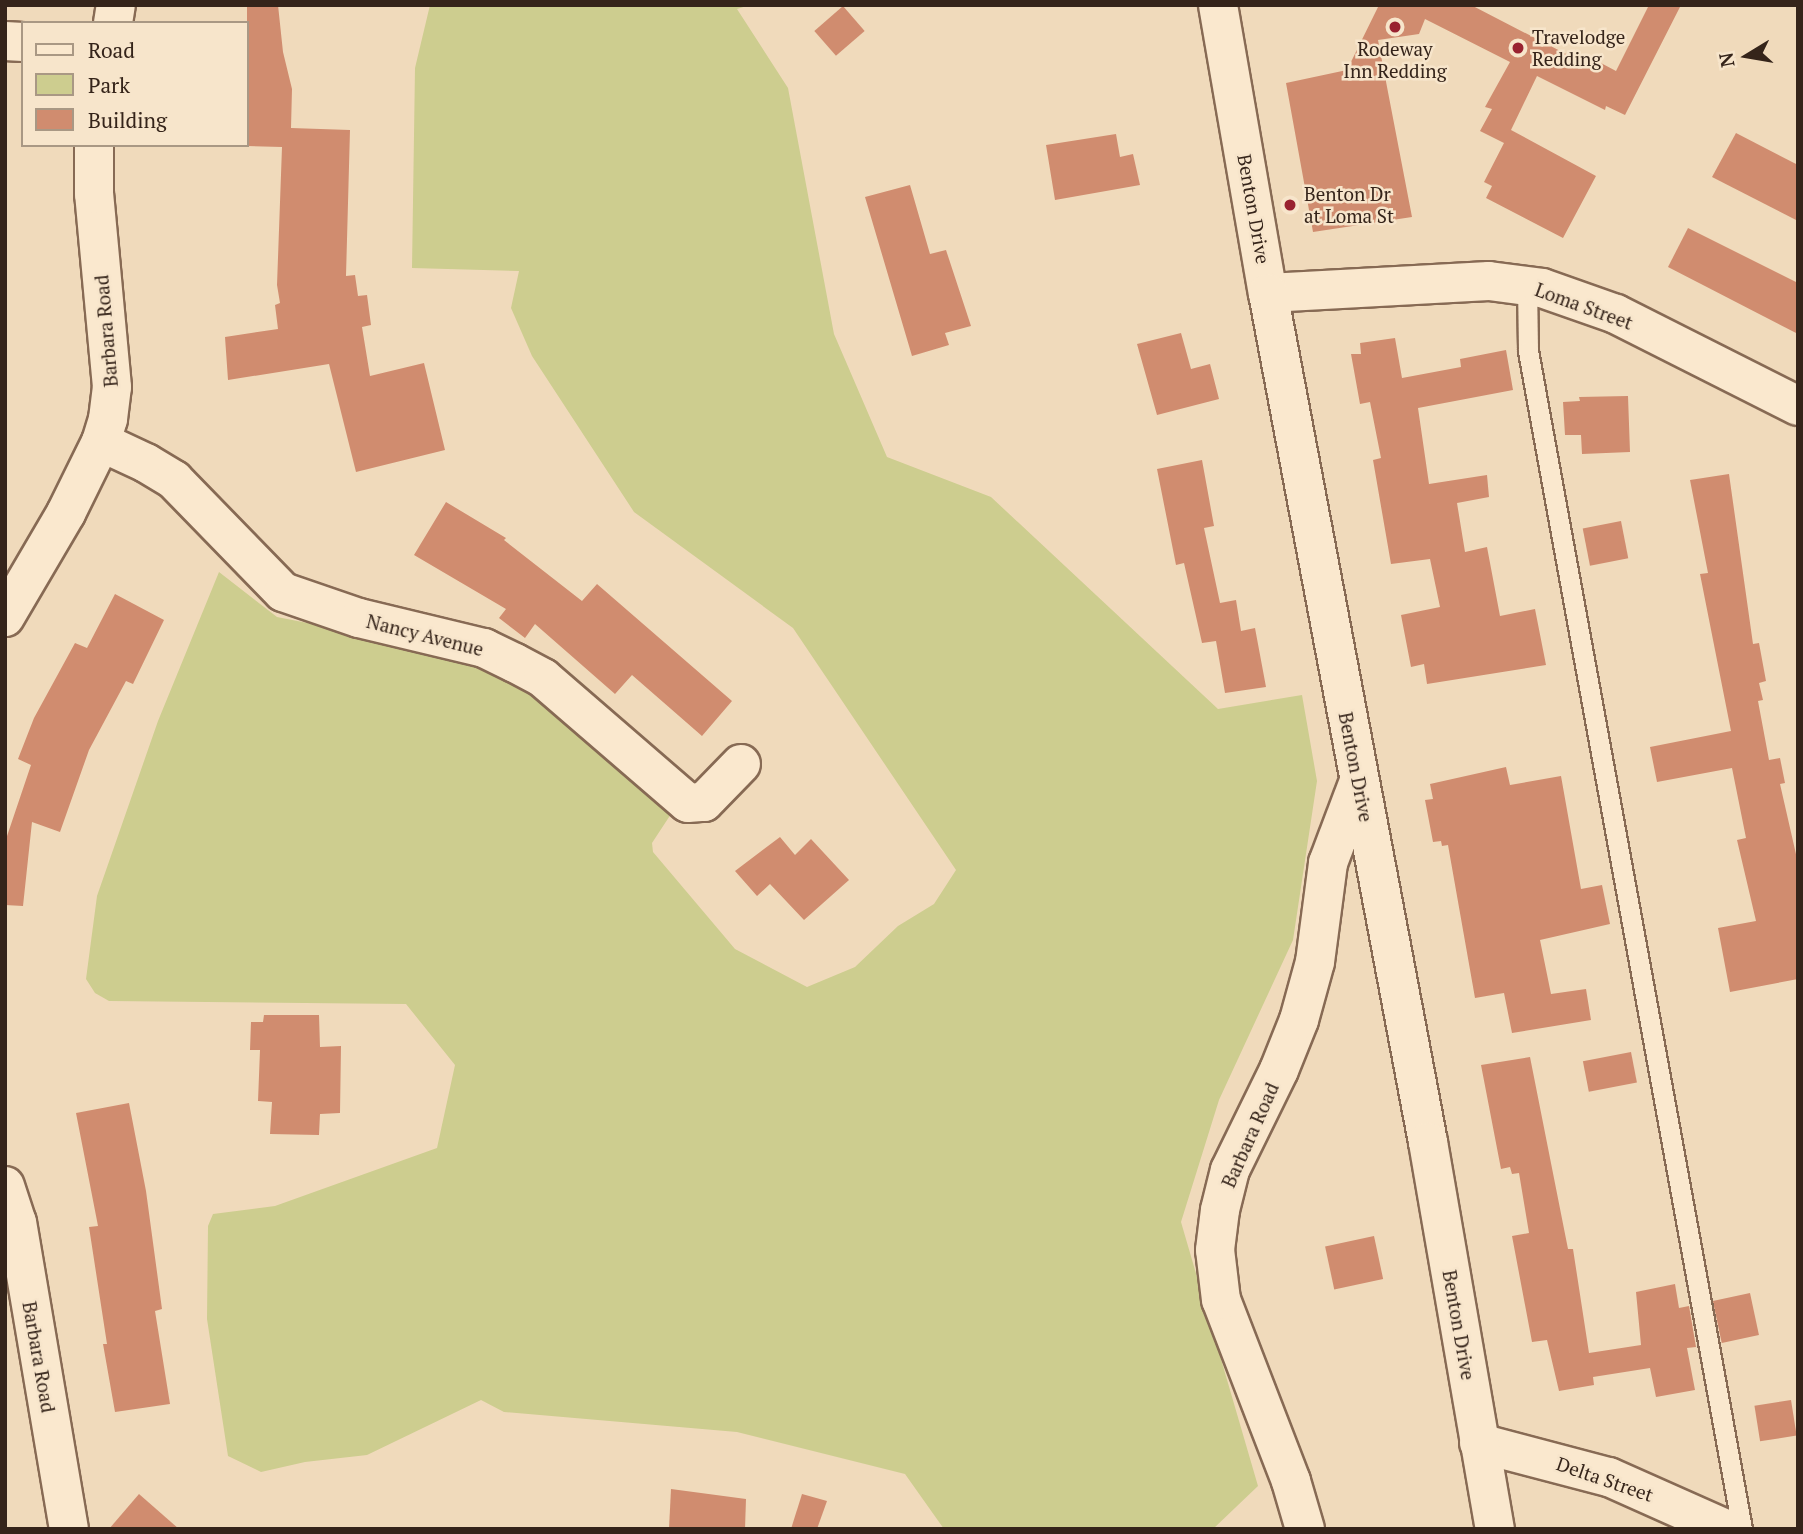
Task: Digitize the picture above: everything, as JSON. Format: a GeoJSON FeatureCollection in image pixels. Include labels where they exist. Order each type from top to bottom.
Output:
{"type":"FeatureCollection","features":[{"type":"Feature","properties":{"kind":"street","name":"Benton Drive"},"geometry":{"type":"LineString","coordinates":[[1218,5],[1268,293],[1428,1142],[1495,1529]]}},
{"type":"Feature","properties":{"kind":"street","name":"Barbara Road"},"geometry":{"type":"LineString","coordinates":[[5,617],[66,513],[101,442],[112,387],[94,194],[94,147]]}},
{"type":"Feature","properties":{"kind":"street","name":"Loma Street"},"geometry":{"type":"LineString","coordinates":[[1268,293],[1489,281],[1527,285],[1616,314],[1798,406]]}},
{"type":"Feature","properties":{"kind":"street","name":"Nancy Avenue"},"geometry":{"type":"LineString","coordinates":[[101,442],[146,463],[174,480],[282,592],[359,618],[484,648],[515,663],[543,678],[688,803],[704,802],[741,764]]}},
{"type":"Feature","properties":{"kind":"street","name":"Barbara Road"},"geometry":{"type":"LineString","coordinates":[[1305,1529],[1291,1481],[1221,1300],[1215,1250],[1220,1210],[1230,1170],[1279,1070],[1299,1020],[1315,962],[1328,863],[1359,781]]}},
{"type":"Feature","properties":{"kind":"street","name":"Barbara Road"},"geometry":{"type":"LineString","coordinates":[[5,1186],[17,1222],[69,1529]]}},
{"type":"Feature","properties":{"kind":"street","name":"Delta Street"},"geometry":{"type":"LineString","coordinates":[[1479,1443],[1609,1477],[1726,1529]]}},
{"type":"Feature","properties":{"kind":"lane"},"geometry":{"type":"LineString","coordinates":[[1527,285],[1528,351],[1742,1529]]}},
{"type":"Feature","properties":{"kind":"green space"},"geometry":{"type":"Polygon","coordinates":[[[430,5],[750,5],[737,9],[788,88],[834,334],[887,457],[991,497],[1218,709],[1302,695],[1317,781],[1293,940],[1219,1100],[1181,1222],[1258,1486],[1213,1529],[944,1529],[905,1474],[737,1432],[504,1412],[481,1400],[367,1455],[305,1462],[261,1472],[228,1456],[207,1319],[208,1226],[213,1214],[275,1206],[437,1148],[455,1065],[406,1004],[109,1001],[95,993],[86,979],[97,896],[158,721],[219,572],[277,617],[409,643],[479,662],[532,693],[671,814],[652,843],[653,852],[735,949],[807,987],[855,967],[898,926],[934,904],[956,870],[793,628],[634,512],[532,356],[511,308],[519,271],[412,268],[415,68],[430,5]]]}},
{"type":"Feature","properties":{"kind":"building"},"geometry":{"type":"Polygon","coordinates":[[[247,5],[278,5],[283,52],[292,89],[291,128],[350,130],[346,276],[355,275],[358,296],[367,295],[371,325],[362,327],[370,376],[424,363],[445,450],[356,472],[329,364],[228,380],[225,337],[278,329],[275,305],[280,303],[277,285],[282,147],[248,146],[247,5]]]}},
{"type":"Feature","properties":{"kind":"building"},"geometry":{"type":"Polygon","coordinates":[[[1379,5],[1471,5],[1595,69],[1599,62],[1616,71],[1649,5],[1681,5],[1625,115],[1606,106],[1605,110],[1537,76],[1511,130],[1596,176],[1563,238],[1486,198],[1492,186],[1484,182],[1504,143],[1480,131],[1492,109],[1485,107],[1510,62],[1425,19],[1419,34],[1378,40],[1412,217],[1313,232],[1286,83],[1347,70],[1379,5]]]}},
{"type":"Feature","properties":{"kind":"building"},"geometry":{"type":"Polygon","coordinates":[[[843,6],[865,31],[836,56],[814,31],[843,6]]]}},
{"type":"Feature","properties":{"kind":"building"},"geometry":{"type":"Polygon","coordinates":[[[1736,133],[1798,165],[1798,221],[1712,177],[1736,133]]]}},
{"type":"Feature","properties":{"kind":"building"},"geometry":{"type":"Polygon","coordinates":[[[1116,134],[1120,157],[1133,154],[1140,185],[1055,200],[1046,145],[1116,134]]]}},
{"type":"Feature","properties":{"kind":"building"},"geometry":{"type":"Polygon","coordinates":[[[910,185],[930,254],[946,250],[971,326],[945,333],[949,345],[912,356],[865,197],[910,185]]]}},
{"type":"Feature","properties":{"kind":"building"},"geometry":{"type":"Polygon","coordinates":[[[1688,228],[1798,283],[1798,334],[1668,267],[1688,228]]]}},
{"type":"Feature","properties":{"kind":"building"},"geometry":{"type":"Polygon","coordinates":[[[1181,333],[1191,369],[1210,364],[1219,399],[1157,415],[1137,344],[1181,333]]]}},
{"type":"Feature","properties":{"kind":"building"},"geometry":{"type":"Polygon","coordinates":[[[1395,338],[1402,378],[1461,367],[1460,359],[1506,350],[1513,390],[1418,408],[1429,484],[1487,475],[1489,497],[1457,503],[1465,552],[1487,547],[1500,616],[1535,609],[1546,665],[1427,684],[1424,664],[1411,667],[1401,615],[1440,607],[1430,559],[1391,564],[1373,460],[1381,458],[1370,402],[1360,404],[1351,354],[1361,354],[1360,343],[1395,338]]]}},
{"type":"Feature","properties":{"kind":"building"},"geometry":{"type":"Polygon","coordinates":[[[1628,396],[1630,452],[1582,454],[1581,435],[1565,435],[1563,402],[1580,401],[1579,397],[1628,396]]]}},
{"type":"Feature","properties":{"kind":"building"},"geometry":{"type":"Polygon","coordinates":[[[1202,460],[1214,526],[1204,528],[1220,603],[1236,600],[1241,631],[1255,628],[1266,687],[1225,693],[1216,641],[1202,643],[1184,563],[1176,565],[1157,469],[1202,460]]]}},
{"type":"Feature","properties":{"kind":"building"},"geometry":{"type":"Polygon","coordinates":[[[1729,474],[1753,644],[1759,643],[1766,681],[1759,683],[1763,700],[1758,701],[1769,760],[1780,758],[1785,783],[1780,784],[1798,863],[1798,979],[1730,992],[1718,928],[1756,921],[1737,840],[1746,838],[1732,768],[1657,782],[1650,747],[1731,731],[1700,574],[1708,573],[1690,480],[1729,474]]]}},
{"type":"Feature","properties":{"kind":"building"},"geometry":{"type":"Polygon","coordinates":[[[446,502],[506,538],[504,540],[582,601],[597,584],[732,701],[702,736],[632,675],[615,694],[535,624],[525,638],[499,618],[506,609],[414,555],[446,502]]]}},
{"type":"Feature","properties":{"kind":"building"},"geometry":{"type":"Polygon","coordinates":[[[1621,521],[1628,558],[1590,566],[1583,528],[1621,521]]]}},
{"type":"Feature","properties":{"kind":"building"},"geometry":{"type":"Polygon","coordinates":[[[115,594],[164,620],[133,684],[126,681],[89,750],[60,832],[32,822],[23,906],[5,905],[5,842],[31,765],[18,759],[34,718],[75,643],[87,648],[115,594]]]}},
{"type":"Feature","properties":{"kind":"building"},"geometry":{"type":"Polygon","coordinates":[[[1506,767],[1510,785],[1561,776],[1581,889],[1602,885],[1610,924],[1540,940],[1551,994],[1586,989],[1591,1020],[1512,1033],[1504,993],[1475,998],[1448,845],[1442,846],[1441,841],[1433,842],[1425,800],[1433,799],[1430,784],[1506,767]]]}},
{"type":"Feature","properties":{"kind":"building"},"geometry":{"type":"Polygon","coordinates":[[[780,837],[795,855],[811,839],[849,880],[804,920],[770,884],[757,896],[735,871],[780,837]]]}},
{"type":"Feature","properties":{"kind":"building"},"geometry":{"type":"Polygon","coordinates":[[[264,1015],[319,1015],[320,1047],[341,1046],[340,1113],[320,1114],[319,1135],[270,1134],[272,1102],[258,1101],[260,1050],[250,1050],[251,1022],[263,1022],[264,1015]]]}},
{"type":"Feature","properties":{"kind":"building"},"geometry":{"type":"Polygon","coordinates":[[[1631,1052],[1637,1082],[1589,1092],[1583,1061],[1631,1052]]]}},
{"type":"Feature","properties":{"kind":"building"},"geometry":{"type":"Polygon","coordinates":[[[1530,1057],[1568,1249],[1573,1249],[1589,1353],[1641,1345],[1636,1292],[1675,1284],[1679,1308],[1689,1306],[1696,1347],[1687,1348],[1695,1390],[1656,1397],[1650,1368],[1593,1377],[1594,1385],[1559,1391],[1547,1340],[1532,1342],[1512,1236],[1529,1233],[1519,1173],[1512,1174],[1510,1167],[1501,1169],[1481,1065],[1530,1057]]]}},
{"type":"Feature","properties":{"kind":"building"},"geometry":{"type":"Polygon","coordinates":[[[129,1103],[146,1191],[162,1309],[155,1311],[170,1404],[115,1412],[103,1344],[107,1344],[89,1227],[98,1226],[76,1113],[129,1103]]]}},
{"type":"Feature","properties":{"kind":"building"},"geometry":{"type":"Polygon","coordinates":[[[1374,1236],[1383,1279],[1334,1289],[1325,1246],[1374,1236]]]}},
{"type":"Feature","properties":{"kind":"building"},"geometry":{"type":"Polygon","coordinates":[[[1750,1293],[1759,1335],[1722,1343],[1713,1301],[1750,1293]]]}},
{"type":"Feature","properties":{"kind":"building"},"geometry":{"type":"Polygon","coordinates":[[[1791,1400],[1797,1436],[1760,1441],[1754,1406],[1791,1400]]]}},
{"type":"Feature","properties":{"kind":"building"},"geometry":{"type":"Polygon","coordinates":[[[671,1489],[746,1499],[745,1529],[669,1529],[671,1489]]]}},
{"type":"Feature","properties":{"kind":"building"},"geometry":{"type":"Polygon","coordinates":[[[139,1494],[179,1529],[109,1529],[139,1494]]]}},
{"type":"Feature","properties":{"kind":"building"},"geometry":{"type":"Polygon","coordinates":[[[802,1494],[827,1501],[817,1529],[791,1529],[802,1494]]]}},
{"type":"Feature","properties":{"kind":"place","name":"Rodeway Inn Redding"},"geometry":{"type":"Point","coordinates":[1395,27]}},
{"type":"Feature","properties":{"kind":"place","name":"Travelodge Redding"},"geometry":{"type":"Point","coordinates":[1518,48]}},
{"type":"Feature","properties":{"kind":"place","name":"Benton Dr at Loma St"},"geometry":{"type":"Point","coordinates":[1290,205]}}]}
